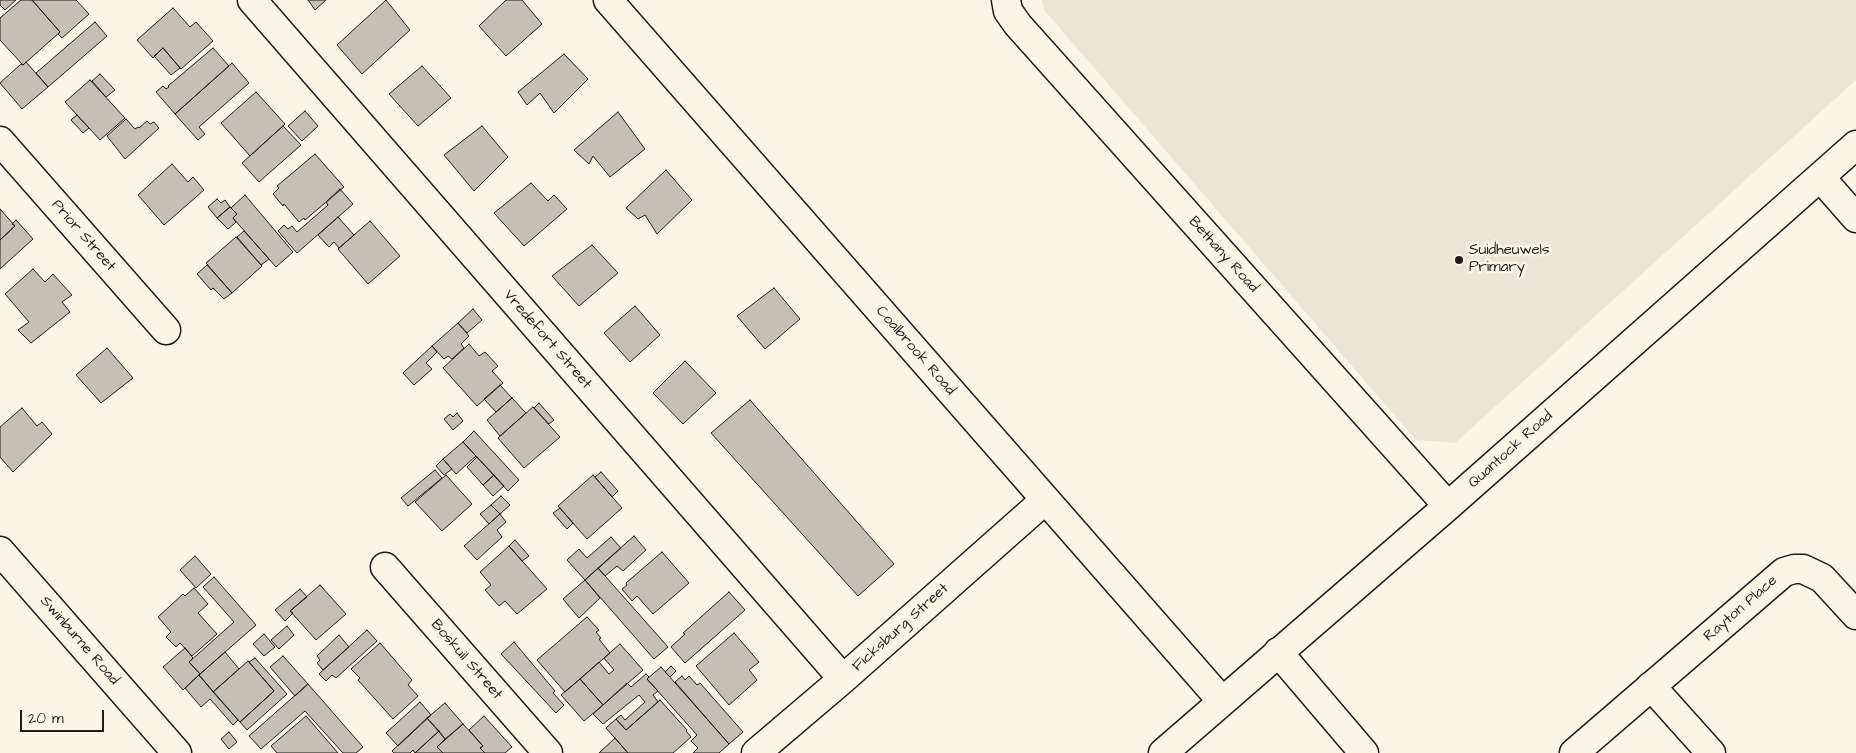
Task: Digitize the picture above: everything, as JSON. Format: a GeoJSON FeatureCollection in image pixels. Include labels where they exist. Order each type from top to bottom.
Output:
{"type":"FeatureCollection","features":[{"type":"Feature","properties":{"kind":"street","name":"Vredefort Street"},"geometry":{"type":"LineString","coordinates":[[252,0],[843,680]]}},
{"type":"Feature","properties":{"kind":"street","name":"Coalbrook Road"},"geometry":{"type":"LineString","coordinates":[[608,0],[1222,701]]}},
{"type":"Feature","properties":{"kind":"street","name":"Bethany Road"},"geometry":{"type":"LineString","coordinates":[[1006,0],[1008,10],[1018,25],[1448,506]]}},
{"type":"Feature","properties":{"kind":"street","name":"Prior Street"},"geometry":{"type":"LineString","coordinates":[[0,141],[166,330]]}},
{"type":"Feature","properties":{"kind":"street","name":"Quantock Road"},"geometry":{"type":"LineString","coordinates":[[1163,753],[1448,506],[1856,145]]}},
{"type":"Feature","properties":{"kind":"street"},"geometry":{"type":"LineString","coordinates":[[1820,176],[1856,218]]}},
{"type":"Feature","properties":{"kind":"street","name":"Ficksburg Street"},"geometry":{"type":"LineString","coordinates":[[756,753],[843,680],[1045,500]]}},
{"type":"Feature","properties":{"kind":"street","name":"Swinburne Road"},"geometry":{"type":"LineString","coordinates":[[0,551],[178,753]]}},
{"type":"Feature","properties":{"kind":"street","name":"Boskuil Street"},"geometry":{"type":"LineString","coordinates":[[385,567],[548,753]]}},
{"type":"Feature","properties":{"kind":"street","name":"Rayton Place"},"geometry":{"type":"LineString","coordinates":[[1574,753],[1784,572],[1803,569],[1822,578],[1856,615]]}},
{"type":"Feature","properties":{"kind":"street"},"geometry":{"type":"LineString","coordinates":[[1278,652],[1364,753]]}},
{"type":"Feature","properties":{"kind":"street"},"geometry":{"type":"LineString","coordinates":[[1651,686],[1710,753]]}},
{"type":"Feature","properties":{"kind":"shaded area","name":"Suidheuwels Primary"},"geometry":{"type":"Polygon","coordinates":[[[1042,0],[1856,0],[1856,80],[1455,443],[1416,440],[1044,10],[1042,0]]]}},
{"type":"Feature","properties":{"kind":"building"},"geometry":{"type":"Polygon","coordinates":[[[0,0],[16,0],[5,10],[0,5],[0,0]]]}},
{"type":"Feature","properties":{"kind":"building"},"geometry":{"type":"Polygon","coordinates":[[[21,0],[32,0],[60,32],[23,65],[0,40],[0,18],[21,0]]]}},
{"type":"Feature","properties":{"kind":"building"},"geometry":{"type":"Polygon","coordinates":[[[32,0],[76,0],[89,14],[62,38],[58,34],[60,32],[32,0]]]}},
{"type":"Feature","properties":{"kind":"building"},"geometry":{"type":"Polygon","coordinates":[[[308,0],[326,0],[315,10],[308,0]]]}},
{"type":"Feature","properties":{"kind":"building"},"geometry":{"type":"Polygon","coordinates":[[[386,0],[410,30],[362,74],[337,45],[386,0]]]}},
{"type":"Feature","properties":{"kind":"building"},"geometry":{"type":"Polygon","coordinates":[[[506,0],[522,0],[542,24],[506,56],[479,26],[506,0]]]}},
{"type":"Feature","properties":{"kind":"building"},"geometry":{"type":"Polygon","coordinates":[[[173,8],[190,27],[196,22],[213,41],[181,69],[163,48],[153,58],[137,40],[173,8]]]}},
{"type":"Feature","properties":{"kind":"building"},"geometry":{"type":"Polygon","coordinates":[[[95,22],[107,36],[48,87],[36,73],[95,22]]]}},
{"type":"Feature","properties":{"kind":"building"},"geometry":{"type":"Polygon","coordinates":[[[163,48],[180,68],[171,75],[154,56],[163,48]]]}},
{"type":"Feature","properties":{"kind":"building"},"geometry":{"type":"Polygon","coordinates":[[[213,48],[229,66],[175,114],[156,92],[163,86],[166,89],[169,87],[213,48]]]}},
{"type":"Feature","properties":{"kind":"building"},"geometry":{"type":"Polygon","coordinates":[[[564,54],[588,79],[554,113],[540,93],[527,105],[518,92],[564,54]]]}},
{"type":"Feature","properties":{"kind":"building"},"geometry":{"type":"Polygon","coordinates":[[[26,62],[48,87],[22,109],[0,83],[21,64],[23,65],[26,62]]]}},
{"type":"Feature","properties":{"kind":"building"},"geometry":{"type":"Polygon","coordinates":[[[232,63],[249,83],[199,127],[205,134],[198,140],[175,114],[232,63]]]}},
{"type":"Feature","properties":{"kind":"building"},"geometry":{"type":"Polygon","coordinates":[[[422,66],[451,98],[418,126],[389,94],[422,66]]]}},
{"type":"Feature","properties":{"kind":"building"},"geometry":{"type":"Polygon","coordinates":[[[100,74],[115,90],[106,97],[92,81],[100,74]]]}},
{"type":"Feature","properties":{"kind":"building"},"geometry":{"type":"Polygon","coordinates":[[[90,80],[125,118],[100,140],[65,102],[90,80]]]}},
{"type":"Feature","properties":{"kind":"building"},"geometry":{"type":"Polygon","coordinates":[[[256,92],[285,124],[250,156],[221,123],[256,92]]]}},
{"type":"Feature","properties":{"kind":"building"},"geometry":{"type":"Polygon","coordinates":[[[305,111],[318,126],[302,141],[288,126],[305,111]]]}},
{"type":"Feature","properties":{"kind":"building"},"geometry":{"type":"Polygon","coordinates":[[[618,112],[645,149],[610,177],[593,156],[589,164],[574,150],[618,112]]]}},
{"type":"Feature","properties":{"kind":"building"},"geometry":{"type":"Polygon","coordinates":[[[77,115],[89,128],[83,133],[71,120],[77,115]]]}},
{"type":"Feature","properties":{"kind":"building"},"geometry":{"type":"Polygon","coordinates":[[[126,119],[135,129],[147,121],[150,124],[154,122],[159,128],[125,159],[107,136],[126,119]]]}},
{"type":"Feature","properties":{"kind":"building"},"geometry":{"type":"Polygon","coordinates":[[[283,126],[301,145],[259,182],[242,163],[283,126]]]}},
{"type":"Feature","properties":{"kind":"building"},"geometry":{"type":"Polygon","coordinates":[[[482,126],[508,157],[474,191],[444,155],[482,126]]]}},
{"type":"Feature","properties":{"kind":"building"},"geometry":{"type":"Polygon","coordinates":[[[315,154],[344,187],[305,220],[304,218],[299,222],[273,194],[279,188],[277,186],[315,154]]]}},
{"type":"Feature","properties":{"kind":"building"},"geometry":{"type":"Polygon","coordinates":[[[172,164],[188,182],[193,177],[204,190],[164,225],[138,195],[172,164]]]}},
{"type":"Feature","properties":{"kind":"building"},"geometry":{"type":"Polygon","coordinates":[[[666,170],[692,200],[657,234],[645,215],[638,219],[626,208],[666,170]]]}},
{"type":"Feature","properties":{"kind":"building"},"geometry":{"type":"Polygon","coordinates":[[[531,183],[548,201],[554,195],[567,209],[524,246],[494,213],[531,183]]]}},
{"type":"Feature","properties":{"kind":"building"},"geometry":{"type":"Polygon","coordinates":[[[340,189],[353,204],[297,253],[278,231],[284,225],[288,229],[292,226],[297,232],[328,205],[326,202],[340,189]]]}},
{"type":"Feature","properties":{"kind":"building"},"geometry":{"type":"Polygon","coordinates":[[[245,195],[293,252],[276,267],[233,218],[237,214],[231,208],[245,195]]]}},
{"type":"Feature","properties":{"kind":"building"},"geometry":{"type":"Polygon","coordinates":[[[217,199],[221,203],[225,200],[230,207],[217,218],[208,207],[217,199]]]}},
{"type":"Feature","properties":{"kind":"building"},"geometry":{"type":"Polygon","coordinates":[[[230,207],[237,214],[233,218],[236,222],[228,229],[217,218],[230,207]]]}},
{"type":"Feature","properties":{"kind":"building"},"geometry":{"type":"Polygon","coordinates":[[[0,209],[15,226],[0,240],[0,209]]]}},
{"type":"Feature","properties":{"kind":"building"},"geometry":{"type":"Polygon","coordinates":[[[338,217],[354,235],[339,248],[334,242],[329,247],[318,235],[338,217]]]}},
{"type":"Feature","properties":{"kind":"building"},"geometry":{"type":"Polygon","coordinates":[[[16,220],[33,239],[0,269],[0,240],[15,226],[12,224],[16,220]]]}},
{"type":"Feature","properties":{"kind":"building"},"geometry":{"type":"Polygon","coordinates":[[[370,221],[400,256],[368,284],[338,249],[370,221]]]}},
{"type":"Feature","properties":{"kind":"building"},"geometry":{"type":"Polygon","coordinates":[[[244,231],[269,259],[261,265],[237,237],[244,231]]]}},
{"type":"Feature","properties":{"kind":"building"},"geometry":{"type":"Polygon","coordinates":[[[236,237],[262,266],[232,293],[206,263],[236,237]]]}},
{"type":"Feature","properties":{"kind":"building"},"geometry":{"type":"Polygon","coordinates":[[[592,245],[618,273],[579,306],[552,276],[592,245]]]}},
{"type":"Feature","properties":{"kind":"building"},"geometry":{"type":"Polygon","coordinates":[[[207,265],[232,293],[224,299],[213,288],[211,290],[197,274],[207,265]]]}},
{"type":"Feature","properties":{"kind":"building"},"geometry":{"type":"Polygon","coordinates":[[[33,269],[45,282],[53,274],[72,295],[62,302],[70,312],[31,343],[18,330],[29,322],[5,294],[33,269]]]}},
{"type":"Feature","properties":{"kind":"building"},"geometry":{"type":"Polygon","coordinates":[[[774,288],[800,319],[765,349],[737,316],[774,288]]]}},
{"type":"Feature","properties":{"kind":"building"},"geometry":{"type":"Polygon","coordinates":[[[635,306],[660,335],[630,362],[604,333],[635,306]]]}},
{"type":"Feature","properties":{"kind":"building"},"geometry":{"type":"Polygon","coordinates":[[[473,309],[482,320],[467,333],[458,323],[473,309]]]}},
{"type":"Feature","properties":{"kind":"building"},"geometry":{"type":"Polygon","coordinates":[[[458,323],[469,336],[461,344],[464,348],[452,359],[448,356],[444,359],[432,346],[458,323]]]}},
{"type":"Feature","properties":{"kind":"building"},"geometry":{"type":"Polygon","coordinates":[[[469,344],[479,356],[485,352],[498,366],[492,371],[503,383],[477,406],[443,368],[469,344]]]}},
{"type":"Feature","properties":{"kind":"building"},"geometry":{"type":"Polygon","coordinates":[[[432,346],[437,352],[426,363],[432,369],[414,385],[403,373],[432,346]]]}},
{"type":"Feature","properties":{"kind":"building"},"geometry":{"type":"Polygon","coordinates":[[[107,348],[133,378],[101,403],[76,375],[107,348]]]}},
{"type":"Feature","properties":{"kind":"building"},"geometry":{"type":"Polygon","coordinates":[[[685,361],[716,393],[683,424],[653,393],[685,361]]]}},
{"type":"Feature","properties":{"kind":"building"},"geometry":{"type":"Polygon","coordinates":[[[500,385],[512,398],[496,412],[484,399],[500,385]]]}},
{"type":"Feature","properties":{"kind":"building"},"geometry":{"type":"Polygon","coordinates":[[[512,398],[526,413],[500,436],[487,420],[512,398]]]}},
{"type":"Feature","properties":{"kind":"building"},"geometry":{"type":"Polygon","coordinates":[[[750,400],[894,564],[858,596],[711,433],[750,400]]]}},
{"type":"Feature","properties":{"kind":"building"},"geometry":{"type":"Polygon","coordinates":[[[539,403],[554,420],[549,424],[534,408],[539,403]]]}},
{"type":"Feature","properties":{"kind":"building"},"geometry":{"type":"Polygon","coordinates":[[[533,407],[560,437],[524,468],[498,438],[533,407]]]}},
{"type":"Feature","properties":{"kind":"building"},"geometry":{"type":"Polygon","coordinates":[[[22,408],[37,426],[42,422],[52,434],[13,472],[0,457],[0,427],[22,408]]]}},
{"type":"Feature","properties":{"kind":"building"},"geometry":{"type":"Polygon","coordinates":[[[457,413],[463,421],[453,430],[444,419],[450,414],[453,417],[457,413]]]}},
{"type":"Feature","properties":{"kind":"building"},"geometry":{"type":"Polygon","coordinates":[[[474,431],[519,480],[508,491],[463,442],[474,431]]]}},
{"type":"Feature","properties":{"kind":"building"},"geometry":{"type":"Polygon","coordinates":[[[463,442],[476,456],[456,474],[443,459],[463,442]]]}},
{"type":"Feature","properties":{"kind":"building"},"geometry":{"type":"Polygon","coordinates":[[[477,457],[494,475],[483,485],[467,467],[477,457]]]}},
{"type":"Feature","properties":{"kind":"building"},"geometry":{"type":"Polygon","coordinates":[[[443,459],[452,469],[444,475],[436,466],[443,459]]]}},
{"type":"Feature","properties":{"kind":"building"},"geometry":{"type":"Polygon","coordinates":[[[435,470],[442,478],[408,506],[401,498],[435,470]]]}},
{"type":"Feature","properties":{"kind":"building"},"geometry":{"type":"Polygon","coordinates":[[[601,472],[618,491],[612,497],[595,477],[601,472]]]}},
{"type":"Feature","properties":{"kind":"building"},"geometry":{"type":"Polygon","coordinates":[[[446,475],[472,504],[442,531],[415,502],[446,475]]]}},
{"type":"Feature","properties":{"kind":"building"},"geometry":{"type":"Polygon","coordinates":[[[494,475],[504,486],[493,496],[483,485],[494,475]]]}},
{"type":"Feature","properties":{"kind":"building"},"geometry":{"type":"Polygon","coordinates":[[[593,475],[622,508],[587,539],[558,506],[593,475]]]}},
{"type":"Feature","properties":{"kind":"building"},"geometry":{"type":"Polygon","coordinates":[[[501,496],[510,505],[500,514],[491,505],[501,496]]]}},
{"type":"Feature","properties":{"kind":"building"},"geometry":{"type":"Polygon","coordinates":[[[491,505],[500,514],[489,524],[480,514],[491,505]]]}},
{"type":"Feature","properties":{"kind":"building"},"geometry":{"type":"Polygon","coordinates":[[[560,508],[573,523],[567,529],[553,513],[560,508]]]}},
{"type":"Feature","properties":{"kind":"building"},"geometry":{"type":"Polygon","coordinates":[[[500,514],[506,522],[497,530],[502,537],[477,560],[464,546],[500,514]]]}},
{"type":"Feature","properties":{"kind":"building"},"geometry":{"type":"Polygon","coordinates":[[[634,536],[646,550],[623,571],[617,566],[605,576],[598,568],[634,536]]]}},
{"type":"Feature","properties":{"kind":"building"},"geometry":{"type":"Polygon","coordinates":[[[611,537],[621,548],[585,580],[567,560],[579,549],[587,558],[611,537]]]}},
{"type":"Feature","properties":{"kind":"building"},"geometry":{"type":"Polygon","coordinates":[[[515,540],[529,556],[522,561],[509,546],[515,540]]]}},
{"type":"Feature","properties":{"kind":"building"},"geometry":{"type":"Polygon","coordinates":[[[509,546],[547,589],[517,614],[505,601],[499,606],[485,590],[491,585],[480,572],[509,546]]]}},
{"type":"Feature","properties":{"kind":"building"},"geometry":{"type":"Polygon","coordinates":[[[662,552],[689,583],[653,614],[637,596],[632,601],[622,589],[627,585],[626,583],[662,552]]]}},
{"type":"Feature","properties":{"kind":"building"},"geometry":{"type":"Polygon","coordinates":[[[195,556],[211,574],[196,588],[180,570],[195,556]]]}},
{"type":"Feature","properties":{"kind":"building"},"geometry":{"type":"Polygon","coordinates":[[[598,568],[668,647],[654,659],[585,580],[598,568]]]}},
{"type":"Feature","properties":{"kind":"building"},"geometry":{"type":"Polygon","coordinates":[[[214,577],[256,625],[200,674],[189,662],[234,622],[203,587],[214,577]]]}},
{"type":"Feature","properties":{"kind":"building"},"geometry":{"type":"Polygon","coordinates":[[[585,580],[600,598],[579,618],[563,599],[585,580]]]}},
{"type":"Feature","properties":{"kind":"building"},"geometry":{"type":"Polygon","coordinates":[[[320,585],[346,614],[316,640],[290,611],[320,585]]]}},
{"type":"Feature","properties":{"kind":"building"},"geometry":{"type":"Polygon","coordinates":[[[194,588],[208,604],[198,613],[217,634],[192,656],[180,643],[176,647],[166,637],[171,632],[158,617],[183,594],[185,596],[194,588]]]}},
{"type":"Feature","properties":{"kind":"building"},"geometry":{"type":"Polygon","coordinates":[[[300,589],[307,597],[290,611],[293,613],[285,621],[275,610],[300,589]]]}},
{"type":"Feature","properties":{"kind":"building"},"geometry":{"type":"Polygon","coordinates":[[[729,592],[745,610],[685,663],[671,647],[685,634],[683,633],[729,592]]]}},
{"type":"Feature","properties":{"kind":"building"},"geometry":{"type":"Polygon","coordinates":[[[587,617],[599,630],[596,632],[601,638],[599,639],[610,653],[565,692],[537,660],[587,617]]]}},
{"type":"Feature","properties":{"kind":"building"},"geometry":{"type":"Polygon","coordinates":[[[287,626],[294,635],[279,649],[271,640],[287,626]]]}},
{"type":"Feature","properties":{"kind":"building"},"geometry":{"type":"Polygon","coordinates":[[[367,630],[377,641],[336,678],[332,675],[326,681],[319,674],[367,630]]]}},
{"type":"Feature","properties":{"kind":"building"},"geometry":{"type":"Polygon","coordinates":[[[734,633],[759,662],[749,670],[757,680],[729,705],[696,666],[734,633]]]}},
{"type":"Feature","properties":{"kind":"building"},"geometry":{"type":"Polygon","coordinates":[[[264,634],[275,647],[264,656],[253,644],[264,634]]]}},
{"type":"Feature","properties":{"kind":"building"},"geometry":{"type":"Polygon","coordinates":[[[339,635],[349,647],[323,670],[317,663],[320,660],[317,656],[339,635]]]}},
{"type":"Feature","properties":{"kind":"building"},"geometry":{"type":"Polygon","coordinates":[[[514,642],[555,691],[553,693],[564,705],[556,713],[501,654],[514,642]]]}},
{"type":"Feature","properties":{"kind":"building"},"geometry":{"type":"Polygon","coordinates":[[[380,643],[412,680],[408,685],[418,696],[393,719],[358,680],[360,678],[351,669],[380,643]]]}},
{"type":"Feature","properties":{"kind":"building"},"geometry":{"type":"Polygon","coordinates":[[[620,644],[643,670],[603,705],[580,679],[599,662],[609,674],[614,670],[604,658],[620,644]]]}},
{"type":"Feature","properties":{"kind":"building"},"geometry":{"type":"Polygon","coordinates":[[[185,648],[193,658],[189,662],[200,674],[183,690],[163,667],[185,648]]]}},
{"type":"Feature","properties":{"kind":"building"},"geometry":{"type":"Polygon","coordinates":[[[225,652],[239,669],[213,692],[199,675],[225,652]]]}},
{"type":"Feature","properties":{"kind":"building"},"geometry":{"type":"Polygon","coordinates":[[[283,656],[308,684],[295,696],[270,667],[283,656]]]}},
{"type":"Feature","properties":{"kind":"building"},"geometry":{"type":"Polygon","coordinates":[[[255,658],[287,694],[247,730],[240,722],[274,691],[249,662],[255,658]]]}},
{"type":"Feature","properties":{"kind":"building"},"geometry":{"type":"Polygon","coordinates":[[[248,661],[274,691],[240,722],[213,692],[248,661]]]}},
{"type":"Feature","properties":{"kind":"building"},"geometry":{"type":"Polygon","coordinates":[[[671,666],[676,671],[670,677],[665,672],[671,666]]]}},
{"type":"Feature","properties":{"kind":"building"},"geometry":{"type":"Polygon","coordinates":[[[661,667],[729,744],[719,753],[693,753],[698,748],[691,741],[697,735],[647,679],[661,667]]]}},
{"type":"Feature","properties":{"kind":"building"},"geometry":{"type":"Polygon","coordinates":[[[646,674],[649,677],[647,679],[658,691],[653,695],[658,702],[626,730],[616,719],[621,715],[625,720],[645,702],[639,695],[603,724],[593,714],[627,683],[631,687],[646,674]]]}},
{"type":"Feature","properties":{"kind":"building"},"geometry":{"type":"Polygon","coordinates":[[[199,675],[238,720],[233,725],[210,699],[201,707],[185,688],[199,675]]]}},
{"type":"Feature","properties":{"kind":"building"},"geometry":{"type":"Polygon","coordinates":[[[682,676],[685,680],[689,676],[697,685],[700,683],[743,732],[729,744],[675,682],[682,676]]]}},
{"type":"Feature","properties":{"kind":"building"},"geometry":{"type":"Polygon","coordinates":[[[580,679],[603,705],[584,721],[561,695],[580,679]]]}},
{"type":"Feature","properties":{"kind":"building"},"geometry":{"type":"Polygon","coordinates":[[[308,684],[363,747],[356,753],[343,753],[305,711],[261,749],[249,736],[308,684]]]}},
{"type":"Feature","properties":{"kind":"building"},"geometry":{"type":"Polygon","coordinates":[[[660,700],[691,737],[673,753],[628,753],[606,728],[616,719],[626,730],[660,700]]]}},
{"type":"Feature","properties":{"kind":"building"},"geometry":{"type":"Polygon","coordinates":[[[420,702],[431,715],[398,746],[386,733],[420,702]]]}},
{"type":"Feature","properties":{"kind":"building"},"geometry":{"type":"Polygon","coordinates":[[[445,703],[463,724],[445,739],[427,718],[445,703]]]}},
{"type":"Feature","properties":{"kind":"building"},"geometry":{"type":"Polygon","coordinates":[[[306,716],[338,753],[277,753],[271,746],[306,716]]]}},
{"type":"Feature","properties":{"kind":"building"},"geometry":{"type":"Polygon","coordinates":[[[484,716],[512,747],[505,753],[485,753],[480,748],[483,746],[469,730],[484,716]]]}},
{"type":"Feature","properties":{"kind":"building"},"geometry":{"type":"Polygon","coordinates":[[[427,718],[439,731],[415,753],[413,750],[410,753],[394,753],[392,751],[427,718]]]}},
{"type":"Feature","properties":{"kind":"building"},"geometry":{"type":"Polygon","coordinates":[[[463,724],[483,746],[480,748],[485,753],[443,753],[437,747],[463,724]]]}},
{"type":"Feature","properties":{"kind":"building"},"geometry":{"type":"Polygon","coordinates":[[[439,731],[445,739],[437,747],[443,753],[415,753],[439,731]]]}},
{"type":"Feature","properties":{"kind":"building"},"geometry":{"type":"Polygon","coordinates":[[[229,732],[237,742],[229,749],[221,739],[229,732]]]}},
{"type":"Feature","properties":{"kind":"building"},"geometry":{"type":"Polygon","coordinates":[[[615,738],[628,753],[599,753],[615,738]]]}},
{"type":"Feature","properties":{"kind":"place","name":"Suidheuwels Primary"},"geometry":{"type":"Point","coordinates":[1459,260]}}]}
